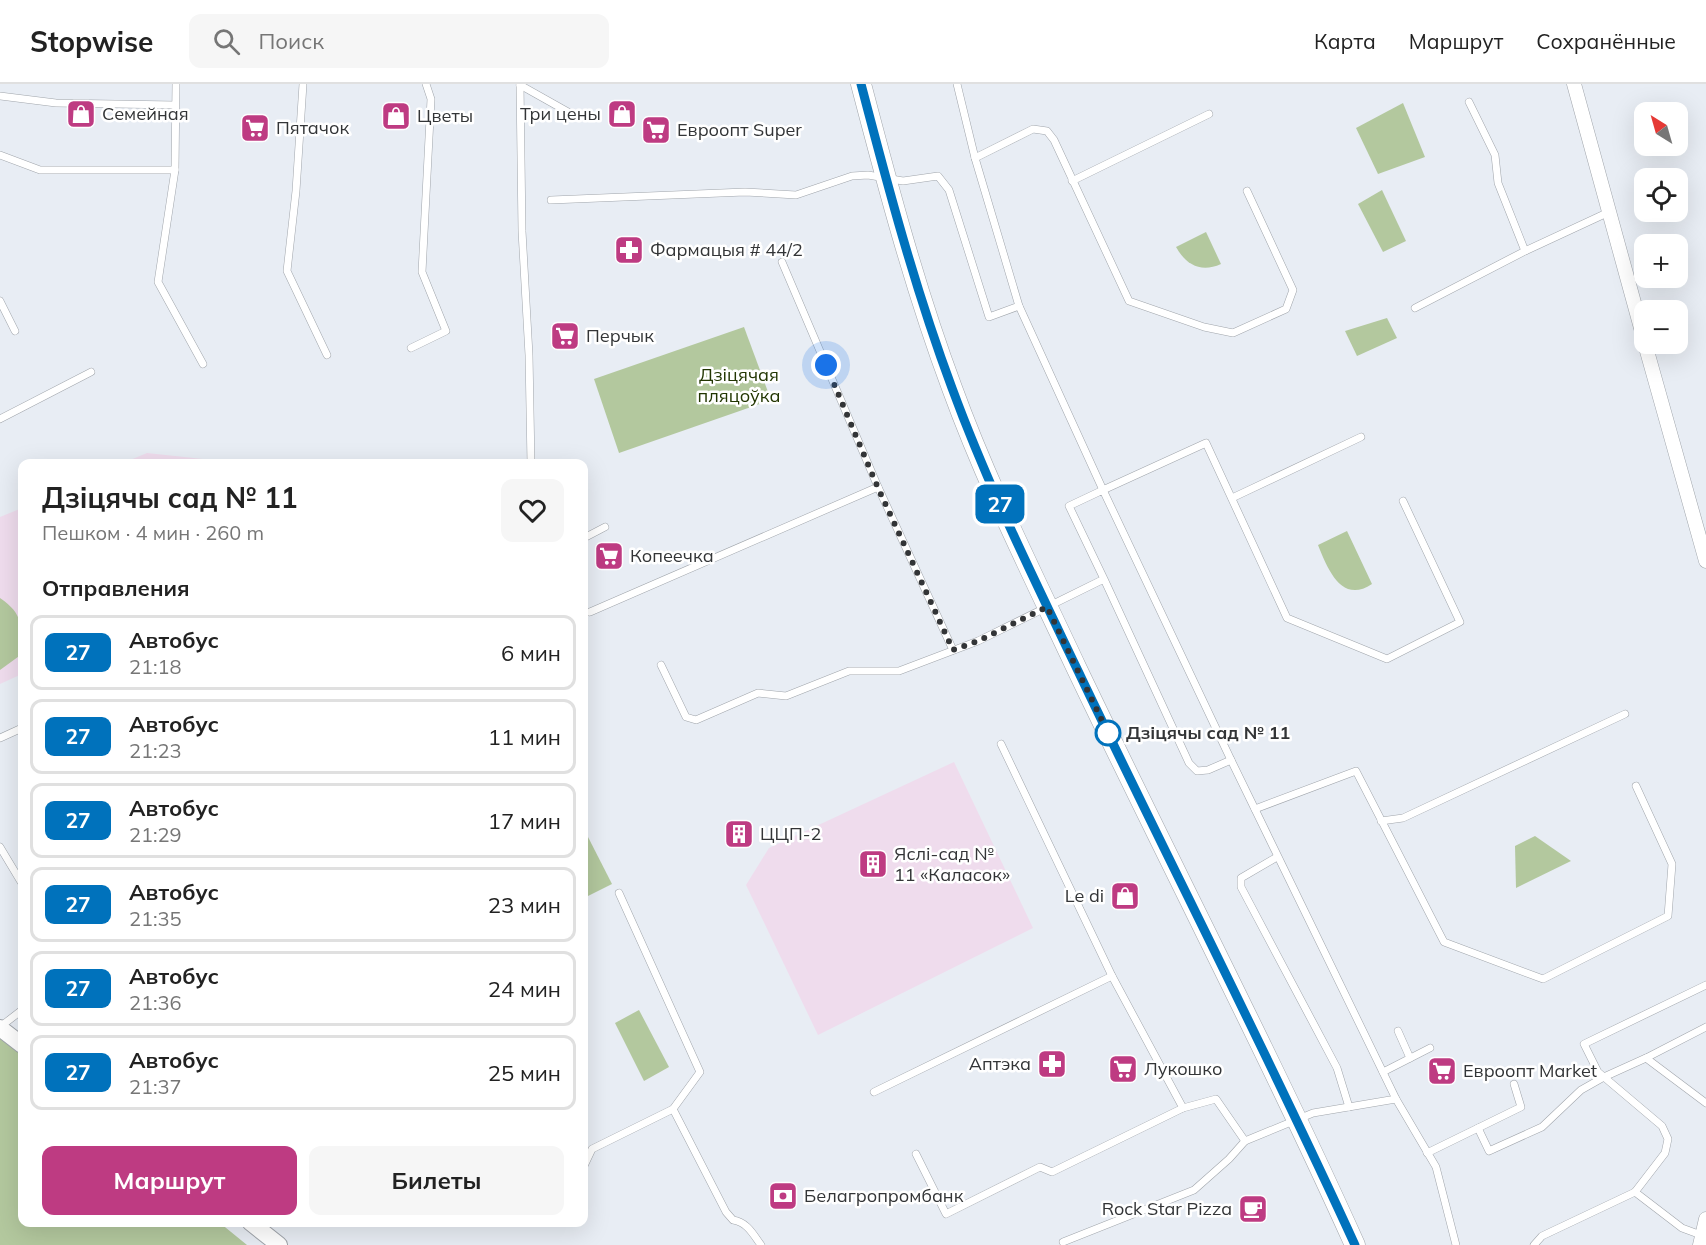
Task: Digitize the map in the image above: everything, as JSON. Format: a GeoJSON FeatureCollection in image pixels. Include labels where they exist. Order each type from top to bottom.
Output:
{"type":"FeatureCollection","features":[{"type":"Feature","properties":{"kind":"main road"},"geometry":{"type":"LineString","coordinates":[[861,84],[915,281],[952,389],[983,467],[1047,607],[1297,1119],[1355,1245]]}},
{"type":"Feature","properties":{"kind":"street"},"geometry":{"type":"LineString","coordinates":[[1574,84],[1634,303]]}},
{"type":"Feature","properties":{"kind":"street"},"geometry":{"type":"LineString","coordinates":[[1648,354],[1706,561]]}},
{"type":"Feature","properties":{"kind":"street"},"geometry":{"type":"LineString","coordinates":[[0,1027],[18,1043]]}},
{"type":"Feature","properties":{"kind":"street"},"geometry":{"type":"LineString","coordinates":[[1700,1240],[1706,1219]]}},
{"type":"Feature","properties":{"kind":"street"},"geometry":{"type":"LineString","coordinates":[[256,1227],[279,1245]]}},
{"type":"Feature","properties":{"kind":"lane"},"geometry":{"type":"LineString","coordinates":[[176,84],[175,170],[158,282],[203,364]]}},
{"type":"Feature","properties":{"kind":"lane"},"geometry":{"type":"LineString","coordinates":[[303,84],[296,191],[287,271],[327,355]]}},
{"type":"Feature","properties":{"kind":"lane"},"geometry":{"type":"LineString","coordinates":[[411,348],[446,331],[423,272],[431,99],[426,84]]}},
{"type":"Feature","properties":{"kind":"lane"},"geometry":{"type":"LineString","coordinates":[[520,84],[577,117]]}},
{"type":"Feature","properties":{"kind":"lane"},"geometry":{"type":"LineString","coordinates":[[520,84],[522,231],[529,355],[531,459]]}},
{"type":"Feature","properties":{"kind":"lane"},"geometry":{"type":"LineString","coordinates":[[957,84],[975,158],[1020,306],[1103,490],[1277,857],[1396,1099],[1436,1167],[1456,1245]]}},
{"type":"Feature","properties":{"kind":"lane"},"geometry":{"type":"LineString","coordinates":[[0,96],[56,103],[175,105]]}},
{"type":"Feature","properties":{"kind":"lane"},"geometry":{"type":"LineString","coordinates":[[1469,102],[1495,155],[1498,183],[1525,251]]}},
{"type":"Feature","properties":{"kind":"lane"},"geometry":{"type":"LineString","coordinates":[[1072,181],[1209,114]]}},
{"type":"Feature","properties":{"kind":"lane"},"geometry":{"type":"LineString","coordinates":[[975,158],[1033,129],[1047,131],[1054,140],[1129,301],[1204,327],[1233,333],[1286,309],[1293,290],[1247,191]]}},
{"type":"Feature","properties":{"kind":"lane"},"geometry":{"type":"LineString","coordinates":[[0,155],[40,170],[175,170]]}},
{"type":"Feature","properties":{"kind":"lane"},"geometry":{"type":"LineString","coordinates":[[550,200],[745,192],[796,195],[852,176],[868,175],[903,181],[938,176],[949,190],[989,317],[1020,306]]}},
{"type":"Feature","properties":{"kind":"lane"},"geometry":{"type":"LineString","coordinates":[[1415,308],[1525,251],[1609,212]]}},
{"type":"Feature","properties":{"kind":"lane"},"geometry":{"type":"LineString","coordinates":[[782,262],[878,488],[953,650]]}},
{"type":"Feature","properties":{"kind":"lane"},"geometry":{"type":"LineString","coordinates":[[0,301],[15,331]]}},
{"type":"Feature","properties":{"kind":"lane"},"geometry":{"type":"LineString","coordinates":[[0,419],[91,372]]}},
{"type":"Feature","properties":{"kind":"lane"},"geometry":{"type":"LineString","coordinates":[[1232,498],[1361,437]]}},
{"type":"Feature","properties":{"kind":"lane"},"geometry":{"type":"LineString","coordinates":[[1232,760],[1208,770],[1197,771],[1189,763],[1069,506],[1206,443],[1287,618],[1387,659],[1460,622],[1403,501]]}},
{"type":"Feature","properties":{"kind":"lane"},"geometry":{"type":"LineString","coordinates":[[590,612],[878,488]]}},
{"type":"Feature","properties":{"kind":"lane"},"geometry":{"type":"LineString","coordinates":[[588,536],[605,527]]}},
{"type":"Feature","properties":{"kind":"lane"},"geometry":{"type":"LineString","coordinates":[[661,665],[686,717],[696,720],[758,693],[786,696],[849,671],[899,671],[978,641],[1104,579]]}},
{"type":"Feature","properties":{"kind":"lane"},"geometry":{"type":"LineString","coordinates":[[1382,821],[1403,818],[1625,714]]}},
{"type":"Feature","properties":{"kind":"lane"},"geometry":{"type":"LineString","coordinates":[[0,738],[18,730]]}},
{"type":"Feature","properties":{"kind":"lane"},"geometry":{"type":"LineString","coordinates":[[1001,744],[1112,976],[1182,1108]]}},
{"type":"Feature","properties":{"kind":"lane"},"geometry":{"type":"LineString","coordinates":[[1256,809],[1356,771],[1444,942],[1544,979],[1668,916],[1672,864],[1636,786]]}},
{"type":"Feature","properties":{"kind":"lane"},"geometry":{"type":"LineString","coordinates":[[0,847],[18,877]]}},
{"type":"Feature","properties":{"kind":"lane"},"geometry":{"type":"LineString","coordinates":[[1277,857],[1242,878],[1241,887],[1337,1068],[1349,1107]]}},
{"type":"Feature","properties":{"kind":"lane"},"geometry":{"type":"LineString","coordinates":[[588,1158],[592,1149],[673,1109],[700,1072],[619,893]]}},
{"type":"Feature","properties":{"kind":"lane"},"geometry":{"type":"LineString","coordinates":[[874,1092],[1112,976]]}},
{"type":"Feature","properties":{"kind":"lane"},"geometry":{"type":"LineString","coordinates":[[1534,1245],[1542,1236],[1635,1192],[1665,1153],[1668,1139],[1662,1126],[1598,1072],[1584,1044],[1706,985]]}},
{"type":"Feature","properties":{"kind":"lane"},"geometry":{"type":"LineString","coordinates":[[0,1027],[18,1013]]}},
{"type":"Feature","properties":{"kind":"lane"},"geometry":{"type":"LineString","coordinates":[[1478,1128],[1489,1151],[1542,1127],[1581,1090],[1706,1027]]}},
{"type":"Feature","properties":{"kind":"lane"},"geometry":{"type":"LineString","coordinates":[[1398,1031],[1410,1058]]}},
{"type":"Feature","properties":{"kind":"lane"},"geometry":{"type":"LineString","coordinates":[[1383,1072],[1430,1048]]}},
{"type":"Feature","properties":{"kind":"lane"},"geometry":{"type":"LineString","coordinates":[[1646,1058],[1706,1102]]}},
{"type":"Feature","properties":{"kind":"lane"},"geometry":{"type":"LineString","coordinates":[[1427,1153],[1521,1107],[1514,1084]]}},
{"type":"Feature","properties":{"kind":"lane"},"geometry":{"type":"LineString","coordinates":[[916,1154],[946,1214],[1040,1167],[1052,1172],[1182,1108],[1216,1099],[1245,1141]]}},
{"type":"Feature","properties":{"kind":"lane"},"geometry":{"type":"LineString","coordinates":[[1063,1242],[1194,1190],[1229,1159],[1245,1141],[1313,1113],[1396,1099]]}},
{"type":"Feature","properties":{"kind":"lane"},"geometry":{"type":"LineString","coordinates":[[673,1109],[726,1212],[733,1220],[746,1225],[761,1245]]}},
{"type":"Feature","properties":{"kind":"lane"},"geometry":{"type":"LineString","coordinates":[[1635,1192],[1700,1240]]}},
{"type":"Feature","properties":{"kind":"shaded area"},"geometry":{"type":"Polygon","coordinates":[[[147,453],[203,459],[133,459],[147,453]]]}},
{"type":"Feature","properties":{"kind":"shaded area"},"geometry":{"type":"Polygon","coordinates":[[[18,510],[18,676],[0,684],[0,517],[18,510]]]}},
{"type":"Feature","properties":{"kind":"shaded area"},"geometry":{"type":"Polygon","coordinates":[[[954,762],[1033,928],[818,1035],[746,885],[769,848],[954,762]]]}},
{"type":"Feature","properties":{"kind":"green space"},"geometry":{"type":"Polygon","coordinates":[[[1403,103],[1425,157],[1378,174],[1356,128],[1403,103]]]}},
{"type":"Feature","properties":{"kind":"green space"},"geometry":{"type":"Polygon","coordinates":[[[1382,190],[1406,241],[1383,252],[1358,204],[1382,190]]]}},
{"type":"Feature","properties":{"kind":"green space"},"geometry":{"type":"Polygon","coordinates":[[[1206,232],[1221,264],[1207,268],[1189,263],[1176,247],[1206,232]]]}},
{"type":"Feature","properties":{"kind":"green space"},"geometry":{"type":"Polygon","coordinates":[[[1387,318],[1397,338],[1357,356],[1345,331],[1387,318]]]}},
{"type":"Feature","properties":{"kind":"green space","name":"Дзіцячая пляцоўка"},"geometry":{"type":"Polygon","coordinates":[[[744,327],[771,400],[619,453],[594,379],[744,327]]]}},
{"type":"Feature","properties":{"kind":"green space"},"geometry":{"type":"Polygon","coordinates":[[[1347,531],[1372,584],[1361,589],[1352,590],[1337,581],[1318,545],[1347,531]]]}},
{"type":"Feature","properties":{"kind":"green space"},"geometry":{"type":"Polygon","coordinates":[[[0,598],[18,616],[18,657],[0,670],[0,598]]]}},
{"type":"Feature","properties":{"kind":"green space"},"geometry":{"type":"Polygon","coordinates":[[[1535,836],[1571,861],[1516,888],[1515,846],[1535,836]]]}},
{"type":"Feature","properties":{"kind":"green space"},"geometry":{"type":"Polygon","coordinates":[[[588,837],[612,884],[588,896],[588,837]]]}},
{"type":"Feature","properties":{"kind":"green space"},"geometry":{"type":"Polygon","coordinates":[[[639,1010],[669,1067],[644,1081],[615,1023],[639,1010]]]}},
{"type":"Feature","properties":{"kind":"green space"},"geometry":{"type":"Polygon","coordinates":[[[0,1032],[18,1047],[18,1227],[225,1227],[247,1245],[0,1245],[0,1032]]]}},
{"type":"Feature","properties":{"kind":"bus line","name":"27"},"geometry":{"type":"LineString","coordinates":[[861,84],[915,281],[952,389],[983,467],[1029,569],[1312,1150],[1355,1245]]}},
{"type":"Feature","properties":{"kind":"place","name":"Семейная"},"geometry":{"type":"Point","coordinates":[81,114]}},
{"type":"Feature","properties":{"kind":"place","name":"Три цены"},"geometry":{"type":"Point","coordinates":[622,114]}},
{"type":"Feature","properties":{"kind":"place","name":"Цветы"},"geometry":{"type":"Point","coordinates":[396,116]}},
{"type":"Feature","properties":{"kind":"place","name":"Пятачок"},"geometry":{"type":"Point","coordinates":[255,128]}},
{"type":"Feature","properties":{"kind":"place","name":"Евроопт Super"},"geometry":{"type":"Point","coordinates":[656,130]}},
{"type":"Feature","properties":{"kind":"place","name":"Фармацыя # 44/2"},"geometry":{"type":"Point","coordinates":[629,250]}},
{"type":"Feature","properties":{"kind":"place","name":"Перчык"},"geometry":{"type":"Point","coordinates":[565,336]}},
{"type":"Feature","properties":{"kind":"place","name":"Копеечка"},"geometry":{"type":"Point","coordinates":[609,556]}},
{"type":"Feature","properties":{"kind":"place","name":"Дзіцячы сад № 11"},"geometry":{"type":"Point","coordinates":[1108,733]}},
{"type":"Feature","properties":{"kind":"place","name":"ЦЦП-2"},"geometry":{"type":"Point","coordinates":[739,834]}},
{"type":"Feature","properties":{"kind":"place","name":"Яслі-сад № 11 «Каласок»"},"geometry":{"type":"Point","coordinates":[873,864]}},
{"type":"Feature","properties":{"kind":"place","name":"Le di"},"geometry":{"type":"Point","coordinates":[1125,896]}},
{"type":"Feature","properties":{"kind":"place","name":"Аптэка"},"geometry":{"type":"Point","coordinates":[1052,1064]}},
{"type":"Feature","properties":{"kind":"place","name":"Лукошко"},"geometry":{"type":"Point","coordinates":[1123,1069]}},
{"type":"Feature","properties":{"kind":"place","name":"Евроопт Market"},"geometry":{"type":"Point","coordinates":[1442,1071]}},
{"type":"Feature","properties":{"kind":"place","name":"Белагропромбанк"},"geometry":{"type":"Point","coordinates":[783,1196]}},
{"type":"Feature","properties":{"kind":"place","name":"Rock Star Pizza"},"geometry":{"type":"Point","coordinates":[1253,1209]}},
{"type":"Feature","properties":{"kind":"route"},"geometry":{"type":"LineString","coordinates":[[826,365],[878,488],[953,650],[978,641],[1047,607],[1108,733]]}}]}
